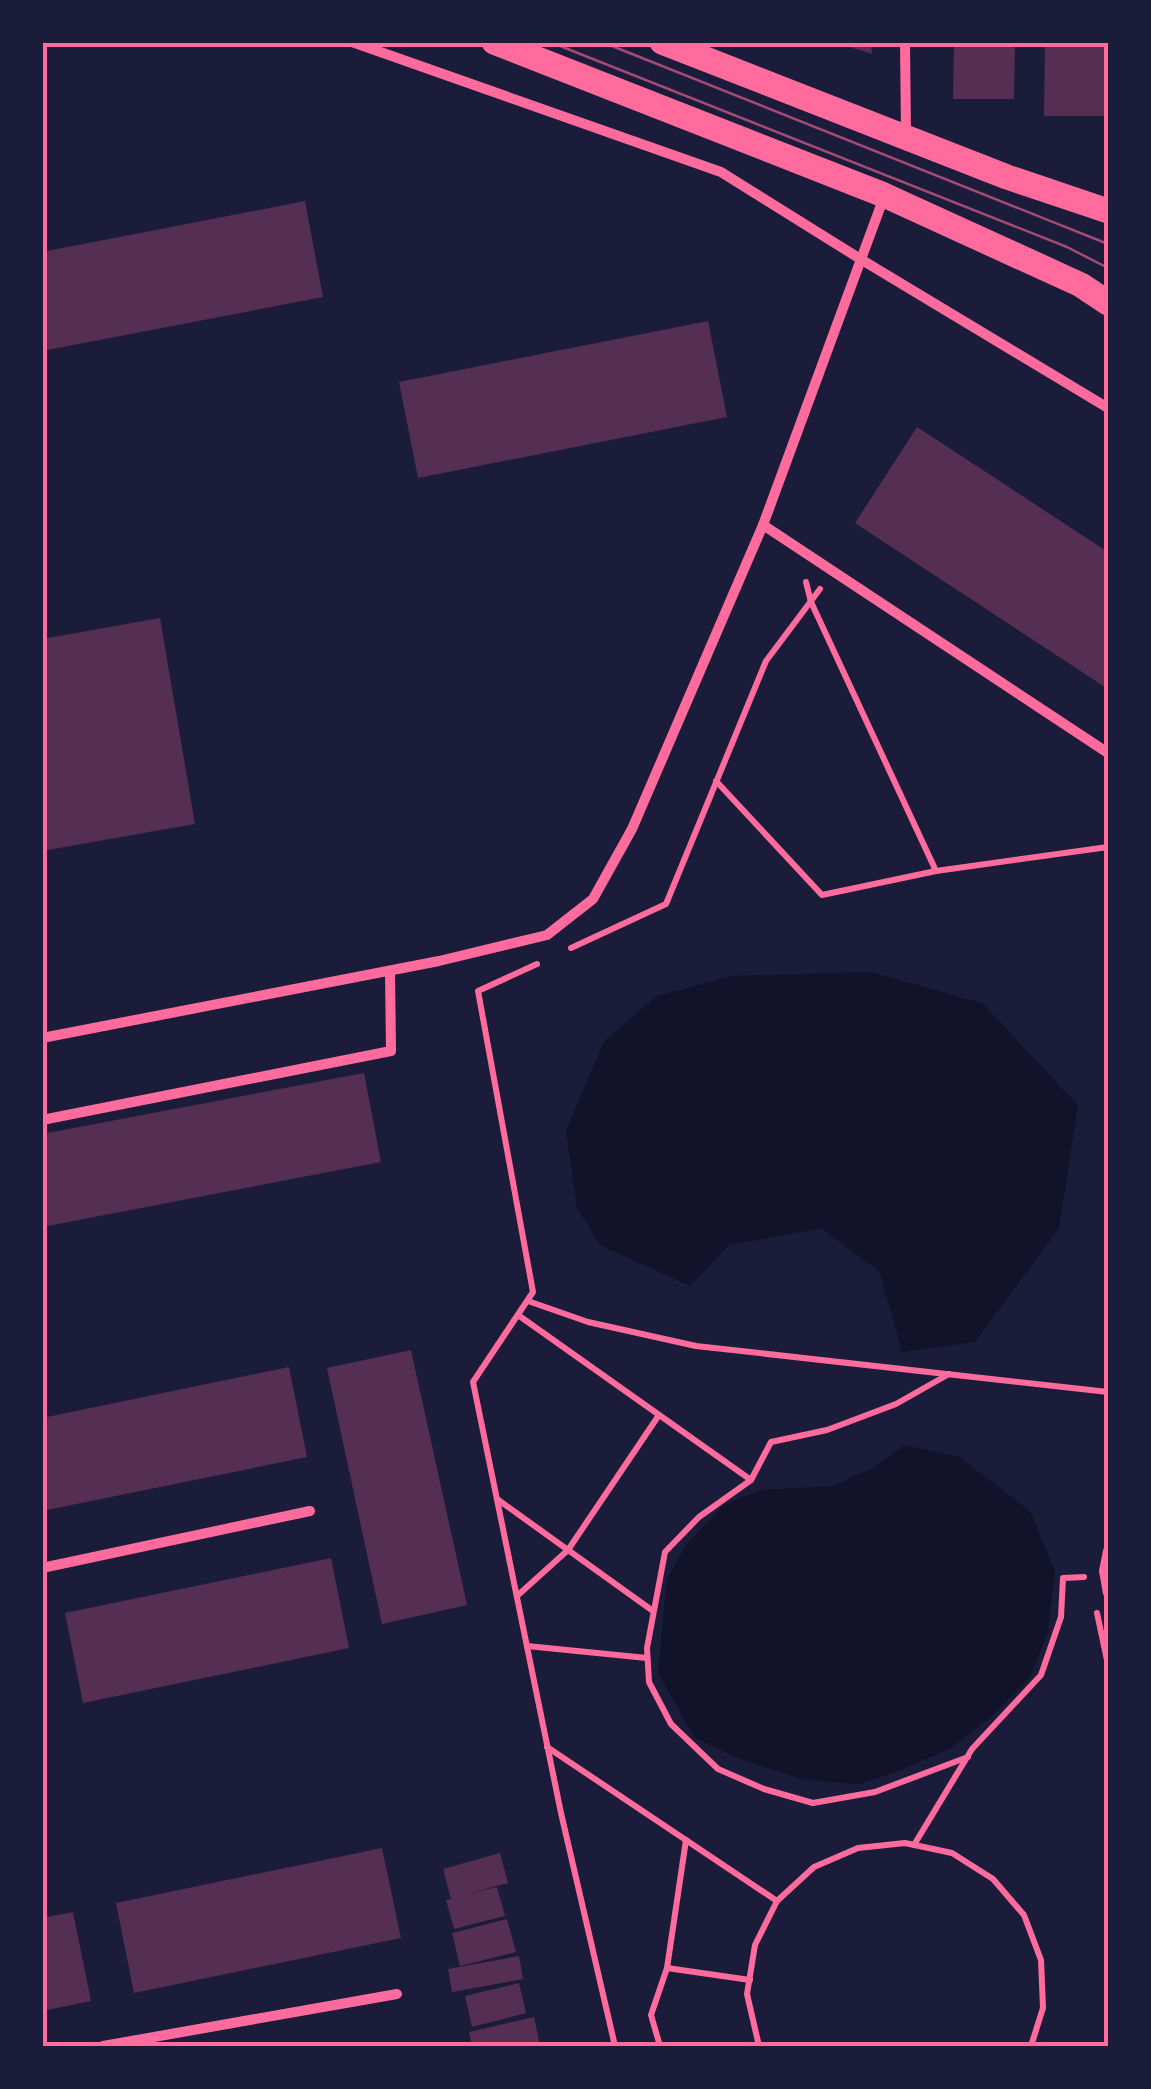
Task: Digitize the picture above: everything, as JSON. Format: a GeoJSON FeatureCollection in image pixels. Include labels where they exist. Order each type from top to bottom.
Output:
{"type":"FeatureCollection","features":[{"type":"Feature","properties":{"kind":"main road"},"geometry":{"type":"LineString","coordinates":[[494,42],[884,195],[1081,285],[1108,303]]}},
{"type":"Feature","properties":{"kind":"main road"},"geometry":{"type":"LineString","coordinates":[[662,42],[714,58],[906,137],[1108,211]]}},
{"type":"Feature","properties":{"kind":"street"},"geometry":{"type":"LineString","coordinates":[[352,42],[721,172],[1108,408]]}},
{"type":"Feature","properties":{"kind":"street"},"geometry":{"type":"LineString","coordinates":[[905,42],[906,137]]}},
{"type":"Feature","properties":{"kind":"street"},"geometry":{"type":"LineString","coordinates":[[42,1038],[390,971],[548,935],[594,899],[632,829],[762,525],[884,195]]}},
{"type":"Feature","properties":{"kind":"street"},"geometry":{"type":"LineString","coordinates":[[762,525],[1108,753]]}},
{"type":"Feature","properties":{"kind":"street"},"geometry":{"type":"LineString","coordinates":[[42,1120],[391,1050],[390,971]]}},
{"type":"Feature","properties":{"kind":"street"},"geometry":{"type":"LineString","coordinates":[[42,1568],[310,1511]]}},
{"type":"Feature","properties":{"kind":"street"},"geometry":{"type":"LineString","coordinates":[[1108,1551],[1108,1592]]}},
{"type":"Feature","properties":{"kind":"street"},"geometry":{"type":"LineString","coordinates":[[103,2046],[397,1994]]}},
{"type":"Feature","properties":{"kind":"path"},"geometry":{"type":"LineString","coordinates":[[796,547],[812,602],[936,871]]}},
{"type":"Feature","properties":{"kind":"path"},"geometry":{"type":"LineString","coordinates":[[563,952],[666,904],[766,661],[824,584]]}},
{"type":"Feature","properties":{"kind":"path"},"geometry":{"type":"LineString","coordinates":[[716,781],[822,895],[936,871],[1108,847]]}},
{"type":"Feature","properties":{"kind":"path"},"geometry":{"type":"LineString","coordinates":[[546,960],[478,991],[533,1292],[474,1382],[547,1747],[616,2046]]}},
{"type":"Feature","properties":{"kind":"path"},"geometry":{"type":"LineString","coordinates":[[528,1301],[588,1322],[696,1346],[1108,1392]]}},
{"type":"Feature","properties":{"kind":"path"},"geometry":{"type":"LineString","coordinates":[[518,1315],[751,1480]]}},
{"type":"Feature","properties":{"kind":"path"},"geometry":{"type":"LineString","coordinates":[[949,1374],[896,1404],[827,1430],[771,1442],[751,1480],[700,1517],[666,1552],[647,1658],[649,1682],[671,1724],[718,1768],[764,1789],[813,1804],[875,1792],[968,1757]]}},
{"type":"Feature","properties":{"kind":"path"},"geometry":{"type":"LineString","coordinates":[[517,1596],[568,1550],[659,1415]]}},
{"type":"Feature","properties":{"kind":"path"},"geometry":{"type":"LineString","coordinates":[[497,1499],[653,1611]]}},
{"type":"Feature","properties":{"kind":"path"},"geometry":{"type":"LineString","coordinates":[[914,1844],[972,1750],[1041,1675],[1061,1617],[1063,1578],[1089,1577]]}},
{"type":"Feature","properties":{"kind":"path"},"geometry":{"type":"LineString","coordinates":[[527,1646],[647,1658]]}},
{"type":"Feature","properties":{"kind":"path"},"geometry":{"type":"LineString","coordinates":[[547,1747],[778,1901]]}},
{"type":"Feature","properties":{"kind":"path"},"geometry":{"type":"LineString","coordinates":[[660,2046],[651,2015],[667,1968],[686,1840]]}},
{"type":"Feature","properties":{"kind":"path"},"geometry":{"type":"LineString","coordinates":[[759,2046],[747,1994],[755,1946],[778,1901],[814,1868],[858,1848],[905,1843],[952,1853],[993,1879],[1024,1916],[1041,1960],[1043,2008],[1032,2046]]}},
{"type":"Feature","properties":{"kind":"path"},"geometry":{"type":"LineString","coordinates":[[667,1968],[750,1980]]}},
{"type":"Feature","properties":{"kind":"shaded area"},"geometry":{"type":"Polygon","coordinates":[[[870,972],[982,1003],[1078,1105],[1059,1228],[975,1342],[902,1352],[880,1272],[821,1228],[729,1245],[690,1286],[600,1245],[577,1208],[566,1130],[604,1042],[656,996],[733,976],[870,972]]]}},
{"type":"Feature","properties":{"kind":"shaded area"},"geometry":{"type":"Polygon","coordinates":[[[904,1445],[959,1457],[1030,1511],[1055,1571],[1048,1632],[1030,1677],[993,1715],[951,1748],[860,1784],[805,1780],[742,1760],[695,1738],[658,1673],[667,1578],[687,1544],[725,1504],[762,1490],[833,1486],[874,1467],[904,1445]]]}},
{"type":"Feature","properties":{"kind":"building"},"geometry":{"type":"Polygon","coordinates":[[[838,42],[871,42],[872,54],[837,43],[838,42]]]}},
{"type":"Feature","properties":{"kind":"building"},"geometry":{"type":"Polygon","coordinates":[[[954,42],[1015,42],[1014,99],[953,99],[954,42]]]}},
{"type":"Feature","properties":{"kind":"building"},"geometry":{"type":"Polygon","coordinates":[[[1045,42],[1108,42],[1108,116],[1044,116],[1045,42]]]}},
{"type":"Feature","properties":{"kind":"building"},"geometry":{"type":"Polygon","coordinates":[[[305,201],[323,297],[42,351],[42,252],[305,201]]]}},
{"type":"Feature","properties":{"kind":"building"},"geometry":{"type":"Polygon","coordinates":[[[708,321],[727,417],[418,478],[399,382],[708,321]]]}},
{"type":"Feature","properties":{"kind":"building"},"geometry":{"type":"Polygon","coordinates":[[[917,427],[1108,552],[1108,689],[855,523],[917,427]]]}},
{"type":"Feature","properties":{"kind":"building"},"geometry":{"type":"Polygon","coordinates":[[[160,618],[195,824],[42,851],[42,639],[160,618]]]}},
{"type":"Feature","properties":{"kind":"building"},"geometry":{"type":"Polygon","coordinates":[[[364,1073],[381,1162],[42,1227],[42,1134],[364,1073]]]}},
{"type":"Feature","properties":{"kind":"building"},"geometry":{"type":"Polygon","coordinates":[[[411,1350],[467,1605],[382,1624],[327,1368],[411,1350]]]}},
{"type":"Feature","properties":{"kind":"building"},"geometry":{"type":"Polygon","coordinates":[[[289,1367],[307,1457],[42,1511],[42,1418],[289,1367]]]}},
{"type":"Feature","properties":{"kind":"building"},"geometry":{"type":"Polygon","coordinates":[[[331,1558],[349,1648],[83,1703],[65,1613],[331,1558]]]}},
{"type":"Feature","properties":{"kind":"building"},"geometry":{"type":"Polygon","coordinates":[[[382,1848],[401,1938],[134,1993],[116,1903],[382,1848]]]}},
{"type":"Feature","properties":{"kind":"building"},"geometry":{"type":"Polygon","coordinates":[[[500,1853],[508,1883],[470,1893],[497,1887],[505,1916],[454,1929],[443,1869],[500,1853]]]}},
{"type":"Feature","properties":{"kind":"building"},"geometry":{"type":"Polygon","coordinates":[[[73,1912],[91,2001],[42,2011],[42,1918],[73,1912]]]}},
{"type":"Feature","properties":{"kind":"building"},"geometry":{"type":"Polygon","coordinates":[[[507,1919],[516,1952],[460,1966],[452,1933],[507,1919]]]}},
{"type":"Feature","properties":{"kind":"building"},"geometry":{"type":"Polygon","coordinates":[[[519,1956],[523,1979],[452,1992],[448,1969],[519,1956]]]}},
{"type":"Feature","properties":{"kind":"building"},"geometry":{"type":"Polygon","coordinates":[[[519,1983],[526,2013],[472,2027],[465,1996],[519,1983]]]}},
{"type":"Feature","properties":{"kind":"building"},"geometry":{"type":"Polygon","coordinates":[[[534,2017],[540,2046],[472,2046],[469,2032],[534,2017]]]}},
{"type":"Feature","properties":{"kind":"tram line"},"geometry":{"type":"LineString","coordinates":[[550,42],[1067,247],[1108,268]]}},
{"type":"Feature","properties":{"kind":"tram line"},"geometry":{"type":"LineString","coordinates":[[602,42],[1108,244]]}}]}
